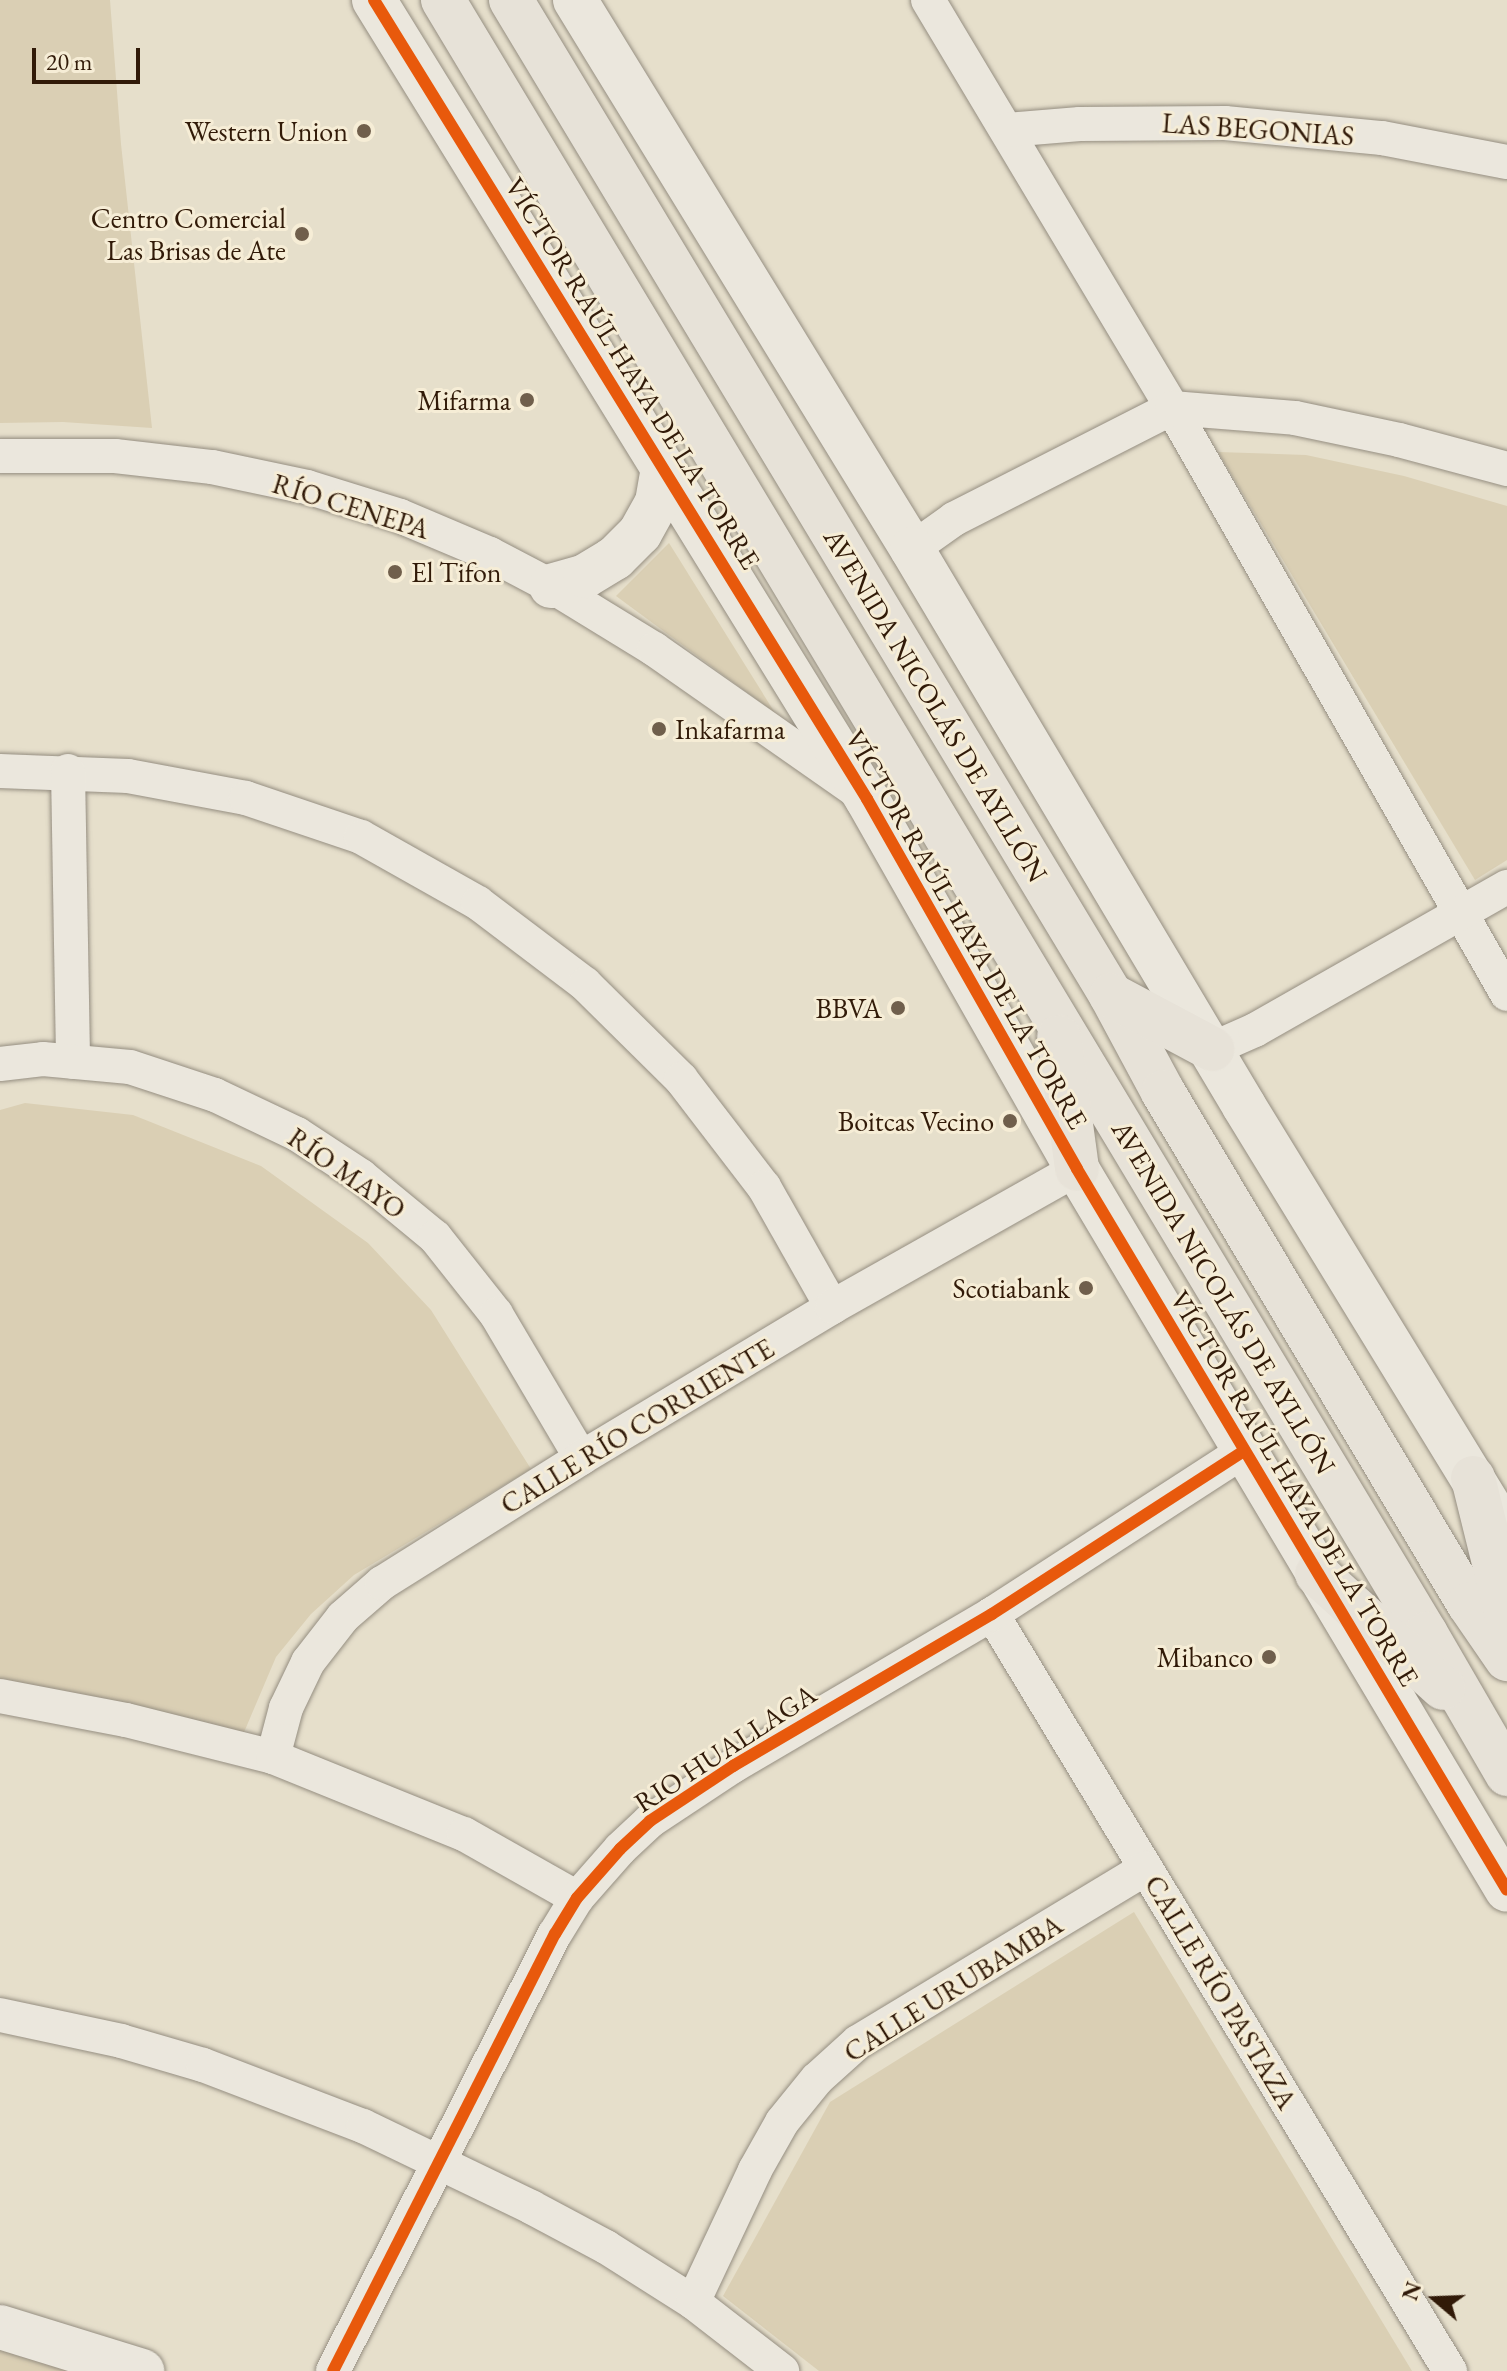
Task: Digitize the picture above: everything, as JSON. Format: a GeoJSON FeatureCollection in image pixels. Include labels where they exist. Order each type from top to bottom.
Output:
{"type":"FeatureCollection","features":[{"type":"Feature","properties":{"kind":"main road","name":"AVENIDA NICOLÁS DE AYLLÓN"},"geometry":{"type":"LineString","coordinates":[[443,0],[1507,1774]]}},
{"type":"Feature","properties":{"kind":"main road","name":"AVENIDA NICOLÁS DE AYLLÓN"},"geometry":{"type":"LineString","coordinates":[[511,0],[1111,995],[1187,1133],[1469,1604],[1507,1659]]}},
{"type":"Feature","properties":{"kind":"main road"},"geometry":{"type":"LineString","coordinates":[[1111,995],[1212,1049]]}},
{"type":"Feature","properties":{"kind":"main road"},"geometry":{"type":"LineString","coordinates":[[1056,1019],[1077,1169]]}},
{"type":"Feature","properties":{"kind":"main road"},"geometry":{"type":"LineString","coordinates":[[1473,1478],[1507,1615]]}},
{"type":"Feature","properties":{"kind":"main road"},"geometry":{"type":"LineString","coordinates":[[1317,1574],[1472,1714]]}},
{"type":"Feature","properties":{"kind":"street","name":"VÍCTOR RAÚL HAYA DE LA TORRE"},"geometry":{"type":"LineString","coordinates":[[374,0],[867,799],[1077,1169],[1507,1890]]}},
{"type":"Feature","properties":{"kind":"street"},"geometry":{"type":"LineString","coordinates":[[928,0],[1172,408],[1460,917],[1507,994]]}},
{"type":"Feature","properties":{"kind":"street"},"geometry":{"type":"LineString","coordinates":[[585,6],[1507,1536]]}},
{"type":"Feature","properties":{"kind":"street","name":"LAS BEGONIAS"},"geometry":{"type":"LineString","coordinates":[[1007,130],[1094,124],[1225,123],[1382,138],[1507,162]]}},
{"type":"Feature","properties":{"kind":"street"},"geometry":{"type":"LineString","coordinates":[[912,549],[954,519],[1172,408],[1295,418],[1399,440],[1507,469]]}},
{"type":"Feature","properties":{"kind":"street","name":"RÍO CENEPA"},"geometry":{"type":"LineString","coordinates":[[0,456],[115,456],[212,467],[307,487],[400,516],[490,554],[551,586],[654,649],[867,799]]}},
{"type":"Feature","properties":{"kind":"street"},"geometry":{"type":"LineString","coordinates":[[551,586],[585,576],[615,558],[640,533],[657,502],[663,468]]}},
{"type":"Feature","properties":{"kind":"street"},"geometry":{"type":"LineString","coordinates":[[0,771],[68,771],[188,784],[304,816],[361,837],[420,868],[533,941],[635,1030],[724,1131],[801,1246],[832,1307]]}},
{"type":"Feature","properties":{"kind":"street"},"geometry":{"type":"LineString","coordinates":[[68,771],[73,1062]]}},
{"type":"Feature","properties":{"kind":"street"},"geometry":{"type":"LineString","coordinates":[[1212,1049],[1255,1030],[1460,917],[1507,887]]}},
{"type":"Feature","properties":{"kind":"street","name":"RÍO MAYO"},"geometry":{"type":"LineString","coordinates":[[0,1064],[43,1059],[130,1067],[215,1095],[297,1134],[361,1176],[435,1237],[496,1314],[581,1458]]}},
{"type":"Feature","properties":{"kind":"street","name":"CALLE RÍO CORRIENTE"},"geometry":{"type":"LineString","coordinates":[[273,1757],[286,1708],[308,1662],[343,1617],[382,1583],[581,1458],[832,1307],[1077,1169]]}},
{"type":"Feature","properties":{"kind":"street","name":"RIO HUALLAGA"},"geometry":{"type":"LineString","coordinates":[[333,2371],[555,1934],[577,1898],[598,1872],[650,1821],[733,1766],[992,1614],[1244,1451]]}},
{"type":"Feature","properties":{"kind":"street","name":"CALLE RÍO PASTAZA"},"geometry":{"type":"LineString","coordinates":[[992,1614],[1450,2371]]}},
{"type":"Feature","properties":{"kind":"street"},"geometry":{"type":"LineString","coordinates":[[0,1696],[126,1720],[273,1757],[464,1834],[577,1898]]}},
{"type":"Feature","properties":{"kind":"street","name":"CALLE URUBAMBA"},"geometry":{"type":"LineString","coordinates":[[693,2302],[755,2170],[782,2122],[817,2079],[858,2042],[1146,1868]]}},
{"type":"Feature","properties":{"kind":"street"},"geometry":{"type":"LineString","coordinates":[[0,2015],[121,2041],[203,2065],[337,2115],[441,2162],[606,2247],[693,2302],[782,2371]]}},
{"type":"Feature","properties":{"kind":"street"},"geometry":{"type":"LineString","coordinates":[[0,2327],[142,2371]]}},
{"type":"Feature","properties":{"kind":"shaded area"},"geometry":{"type":"Polygon","coordinates":[[[0,0],[110,0],[121,144],[152,428],[63,422],[0,423],[0,0]]]}},
{"type":"Feature","properties":{"kind":"shaded area"},"geometry":{"type":"Polygon","coordinates":[[[1218,452],[1306,455],[1404,476],[1507,506],[1507,860],[1475,880],[1218,452]]]}},
{"type":"Feature","properties":{"kind":"shaded area"},"geometry":{"type":"Polygon","coordinates":[[[669,543],[775,713],[616,596],[669,543]]]}},
{"type":"Feature","properties":{"kind":"shaded area"},"geometry":{"type":"Polygon","coordinates":[[[25,1103],[133,1115],[261,1166],[368,1243],[431,1310],[531,1469],[354,1575],[311,1614],[276,1657],[242,1737],[0,1682],[0,1110],[25,1103]]]}},
{"type":"Feature","properties":{"kind":"shaded area"},"geometry":{"type":"Polygon","coordinates":[[[1134,1912],[1412,2371],[819,2371],[723,2296],[830,2102],[1134,1912]]]}},
{"type":"Feature","properties":{"kind":"shaded area"},"geometry":{"type":"Polygon","coordinates":[[[0,2347],[84,2371],[0,2371],[0,2347]]]}},
{"type":"Feature","properties":{"kind":"cycle path"},"geometry":{"type":"LineString","coordinates":[[374,0],[867,799],[1077,1169],[1507,1890]]}},
{"type":"Feature","properties":{"kind":"cycle path"},"geometry":{"type":"LineString","coordinates":[[333,2371],[555,1934],[577,1898],[620,1849],[650,1821],[733,1766],[992,1614],[1244,1451]]}},
{"type":"Feature","properties":{"kind":"place","name":"Western Union"},"geometry":{"type":"Point","coordinates":[364,131]}},
{"type":"Feature","properties":{"kind":"place","name":"Centro Comercial Las Brisas de Ate"},"geometry":{"type":"Point","coordinates":[302,234]}},
{"type":"Feature","properties":{"kind":"place","name":"Mifarma"},"geometry":{"type":"Point","coordinates":[527,400]}},
{"type":"Feature","properties":{"kind":"place","name":"El Tifon"},"geometry":{"type":"Point","coordinates":[395,572]}},
{"type":"Feature","properties":{"kind":"place","name":"Inkafarma"},"geometry":{"type":"Point","coordinates":[659,729]}},
{"type":"Feature","properties":{"kind":"place","name":"BBVA"},"geometry":{"type":"Point","coordinates":[898,1008]}},
{"type":"Feature","properties":{"kind":"place","name":"Boitcas Vecino"},"geometry":{"type":"Point","coordinates":[1010,1121]}},
{"type":"Feature","properties":{"kind":"place","name":"Scotiabank"},"geometry":{"type":"Point","coordinates":[1086,1288]}},
{"type":"Feature","properties":{"kind":"place","name":"Mibanco"},"geometry":{"type":"Point","coordinates":[1269,1657]}}]}
